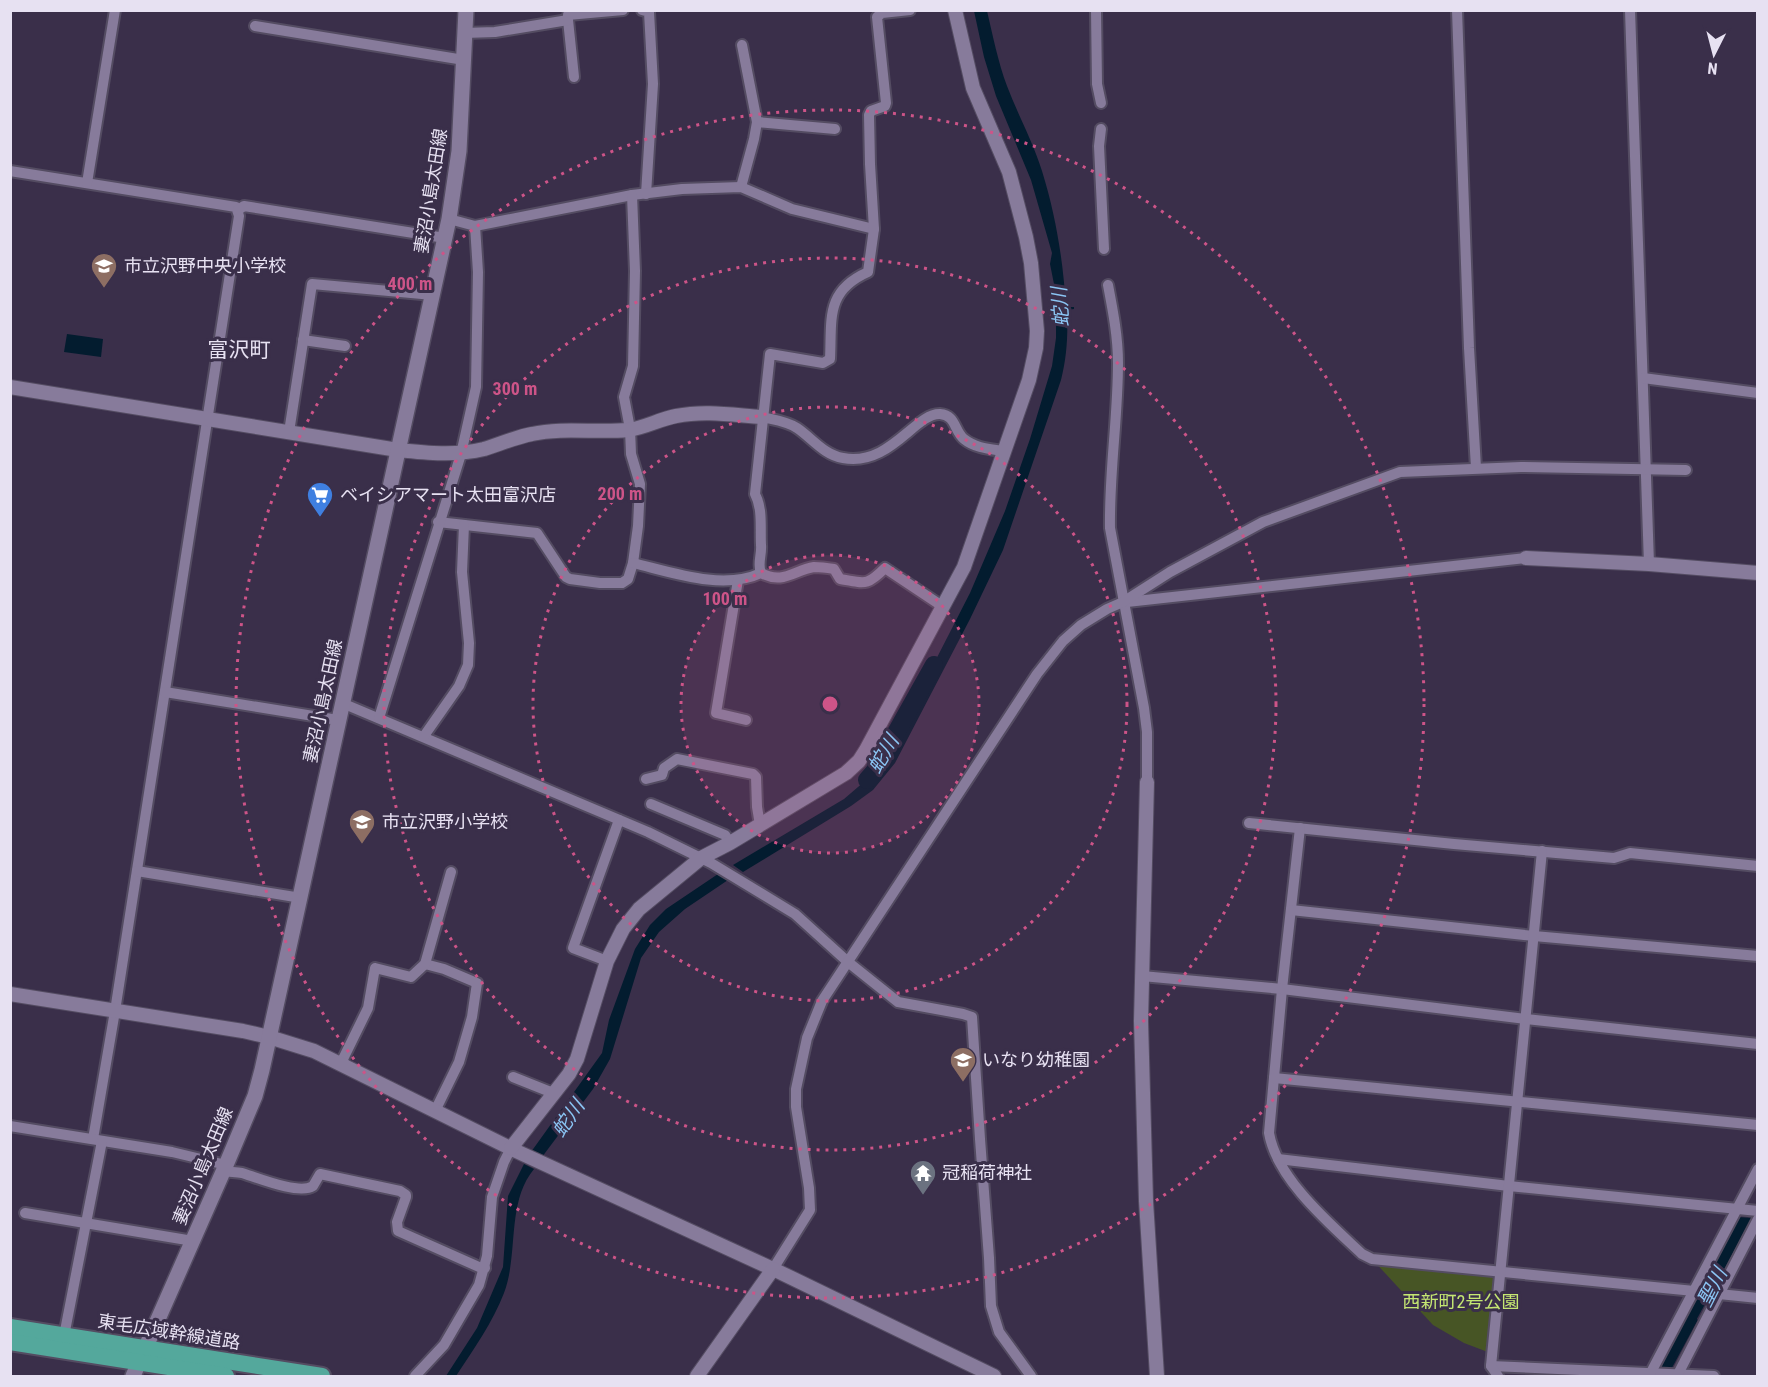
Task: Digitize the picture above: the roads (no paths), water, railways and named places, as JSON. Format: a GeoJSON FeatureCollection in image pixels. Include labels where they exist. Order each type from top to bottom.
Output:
{"type":"FeatureCollection","features":[{"type":"Feature","properties":{"kind":"highway","name":"東毛広域幹線道路"},"geometry":{"type":"LineString","coordinates":[[10,1327],[64,1336],[139,1362],[322,1377]]}},
{"type":"Feature","properties":{"kind":"highway","name":"東毛広域幹線道路"},"geometry":{"type":"LineString","coordinates":[[10,1342],[226,1377]]}},
{"type":"Feature","properties":{"kind":"main road","name":"妻沼小島太田線"},"geometry":{"type":"LineString","coordinates":[[139,1362],[255,1096],[301,898],[449,219],[459,151],[466,10]]}},
{"type":"Feature","properties":{"kind":"street"},"geometry":{"type":"LineString","coordinates":[[87,183],[115,10]]}},
{"type":"Feature","properties":{"kind":"street"},"geometry":{"type":"LineString","coordinates":[[574,77],[568,15],[623,10]]}},
{"type":"Feature","properties":{"kind":"street"},"geometry":{"type":"LineString","coordinates":[[642,10],[649,12],[653,84],[646,194]]}},
{"type":"Feature","properties":{"kind":"street"},"geometry":{"type":"LineString","coordinates":[[910,10],[882,13],[877,17],[886,103],[885,106],[869,114],[874,229],[868,272],[856,278],[838,294],[832,306],[830,359],[823,363],[770,354],[755,494],[760,511],[759,569],[767,577],[787,577],[813,567],[834,569],[840,579],[867,583],[885,568],[942,606]]}},
{"type":"Feature","properties":{"kind":"street"},"geometry":{"type":"LineString","coordinates":[[415,1377],[424,1364],[444,1345],[471,1301],[485,1268],[492,1197],[496,1181],[514,1149],[568,1074],[581,1051],[607,961],[623,929],[639,909],[706,860],[838,778],[859,760],[886,715],[964,567],[1029,380],[1036,348],[1036,314],[1032,270],[1021,214],[1003,157],[973,88],[955,10]]}},
{"type":"Feature","properties":{"kind":"street"},"geometry":{"type":"LineString","coordinates":[[1096,10],[1097,84],[1101,103]]}},
{"type":"Feature","properties":{"kind":"street"},"geometry":{"type":"LineString","coordinates":[[1457,10],[1469,348],[1476,468]]}},
{"type":"Feature","properties":{"kind":"street"},"geometry":{"type":"LineString","coordinates":[[1630,10],[1649,564]]}},
{"type":"Feature","properties":{"kind":"street"},"geometry":{"type":"LineString","coordinates":[[464,33],[495,32],[568,20]]}},
{"type":"Feature","properties":{"kind":"street"},"geometry":{"type":"LineString","coordinates":[[255,26],[464,60]]}},
{"type":"Feature","properties":{"kind":"street"},"geometry":{"type":"LineString","coordinates":[[741,187],[757,122],[742,45]]}},
{"type":"Feature","properties":{"kind":"street"},"geometry":{"type":"LineString","coordinates":[[757,122],[835,129]]}},
{"type":"Feature","properties":{"kind":"street"},"geometry":{"type":"LineString","coordinates":[[1101,129],[1104,249]]}},
{"type":"Feature","properties":{"kind":"street"},"geometry":{"type":"LineString","coordinates":[[10,171],[231,206],[238,210]]}},
{"type":"Feature","properties":{"kind":"street"},"geometry":{"type":"LineString","coordinates":[[449,219],[475,226],[632,195],[682,189],[741,187],[792,209],[874,229]]}},
{"type":"Feature","properties":{"kind":"street"},"geometry":{"type":"LineString","coordinates":[[438,522],[537,533],[566,577],[600,583],[622,583],[628,579],[638,526],[640,484],[631,454],[630,429],[624,397],[633,366],[635,272],[632,195]]}},
{"type":"Feature","properties":{"kind":"street"},"geometry":{"type":"LineString","coordinates":[[238,210],[244,206],[445,238]]}},
{"type":"Feature","properties":{"kind":"street"},"geometry":{"type":"LineString","coordinates":[[64,1336],[86,1223],[115,1011],[208,419],[239,216],[238,210]]}},
{"type":"Feature","properties":{"kind":"street"},"geometry":{"type":"LineString","coordinates":[[379,718],[460,454],[476,387],[478,272],[475,226]]}},
{"type":"Feature","properties":{"kind":"street"},"geometry":{"type":"LineString","coordinates":[[289,432],[312,284],[433,295]]}},
{"type":"Feature","properties":{"kind":"street"},"geometry":{"type":"LineString","coordinates":[[1108,285],[1114,313],[1118,360],[1109,503],[1110,528],[1148,732],[1141,1021],[1146,1201],[1158,1377]]}},
{"type":"Feature","properties":{"kind":"street"},"geometry":{"type":"LineString","coordinates":[[303,340],[345,346]]}},
{"type":"Feature","properties":{"kind":"street"},"geometry":{"type":"LineString","coordinates":[[1643,378],[1758,393]]}},
{"type":"Feature","properties":{"kind":"street"},"geometry":{"type":"LineString","coordinates":[[10,387],[398,450],[460,454],[531,434],[630,429],[675,416],[706,412],[762,417],[785,422],[797,428],[831,454],[844,459],[870,457],[893,446],[932,415],[944,414],[953,420],[962,438],[977,446],[1003,451]]}},
{"type":"Feature","properties":{"kind":"street"},"geometry":{"type":"LineString","coordinates":[[697,1377],[773,1269],[810,1210],[809,1188],[796,1107],[796,1089],[807,1038],[822,1000],[1037,674],[1063,640],[1081,625],[1107,609],[1263,522],[1400,472],[1476,468],[1686,470]]}},
{"type":"Feature","properties":{"kind":"street"},"geometry":{"type":"LineString","coordinates":[[424,736],[459,686],[468,665],[469,643],[462,572],[464,525]]}},
{"type":"Feature","properties":{"kind":"street"},"geometry":{"type":"LineString","coordinates":[[1123,602],[1527,558],[1649,564],[1758,573]]}},
{"type":"Feature","properties":{"kind":"street"},"geometry":{"type":"LineString","coordinates":[[633,562],[696,578],[738,580],[761,573]]}},
{"type":"Feature","properties":{"kind":"street"},"geometry":{"type":"LineString","coordinates":[[738,580],[716,713],[746,720]]}},
{"type":"Feature","properties":{"kind":"street"},"geometry":{"type":"LineString","coordinates":[[165,692],[338,720]]}},
{"type":"Feature","properties":{"kind":"street"},"geometry":{"type":"LineString","coordinates":[[342,703],[619,820],[706,860],[795,914],[848,962],[898,1002],[972,1017],[991,1306],[999,1332],[1031,1377]]}},
{"type":"Feature","properties":{"kind":"street"},"geometry":{"type":"LineString","coordinates":[[646,779],[662,775],[664,768],[677,759],[753,774],[756,777],[759,819],[764,822]]}},
{"type":"Feature","properties":{"kind":"street"},"geometry":{"type":"LineString","coordinates":[[651,804],[725,835],[730,843]]}},
{"type":"Feature","properties":{"kind":"street"},"geometry":{"type":"LineString","coordinates":[[607,961],[573,948],[619,820]]}},
{"type":"Feature","properties":{"kind":"street"},"geometry":{"type":"LineString","coordinates":[[1249,823],[1614,858],[1630,853],[1758,866]]}},
{"type":"Feature","properties":{"kind":"street"},"geometry":{"type":"LineString","coordinates":[[1300,828],[1269,1133],[1271,1145],[1293,1183],[1362,1254],[1372,1259],[1694,1291]]}},
{"type":"Feature","properties":{"kind":"street"},"geometry":{"type":"LineString","coordinates":[[1498,1377],[1491,1366],[1542,851]]}},
{"type":"Feature","properties":{"kind":"street"},"geometry":{"type":"LineString","coordinates":[[137,871],[301,898]]}},
{"type":"Feature","properties":{"kind":"street"},"geometry":{"type":"LineString","coordinates":[[345,1066],[343,1059],[368,1008],[375,968],[411,977],[425,964],[451,872]]}},
{"type":"Feature","properties":{"kind":"street"},"geometry":{"type":"LineString","coordinates":[[1292,910],[1534,936],[1758,956]]}},
{"type":"Feature","properties":{"kind":"street"},"geometry":{"type":"LineString","coordinates":[[425,964],[444,969],[477,983],[472,1017],[459,1062],[435,1111]]}},
{"type":"Feature","properties":{"kind":"street"},"geometry":{"type":"LineString","coordinates":[[1142,976],[1282,989],[1758,1044]]}},
{"type":"Feature","properties":{"kind":"street"},"geometry":{"type":"LineString","coordinates":[[10,994],[269,1036],[314,1051],[555,1169],[773,1269],[994,1377]]}},
{"type":"Feature","properties":{"kind":"street"},"geometry":{"type":"LineString","coordinates":[[513,1077],[553,1093]]}},
{"type":"Feature","properties":{"kind":"street"},"geometry":{"type":"LineString","coordinates":[[1274,1078],[1758,1125]]}},
{"type":"Feature","properties":{"kind":"street"},"geometry":{"type":"LineString","coordinates":[[10,1126],[172,1152],[269,1184],[306,1189],[313,1186],[320,1174],[400,1191],[406,1194],[406,1197],[397,1222],[397,1229],[485,1268]]}},
{"type":"Feature","properties":{"kind":"street"},"geometry":{"type":"LineString","coordinates":[[1278,1159],[1509,1186],[1758,1211]]}},
{"type":"Feature","properties":{"kind":"street"},"geometry":{"type":"LineString","coordinates":[[1652,1374],[1758,1169]]}},
{"type":"Feature","properties":{"kind":"street"},"geometry":{"type":"LineString","coordinates":[[25,1213],[192,1241]]}},
{"type":"Feature","properties":{"kind":"street"},"geometry":{"type":"LineString","coordinates":[[1676,1375],[1758,1219]]}},
{"type":"Feature","properties":{"kind":"street"},"geometry":{"type":"LineString","coordinates":[[1719,1294],[1758,1298]]}},
{"type":"Feature","properties":{"kind":"street"},"geometry":{"type":"LineString","coordinates":[[1491,1366],[1714,1377]]}},
{"type":"Feature","properties":{"kind":"water"},"geometry":{"type":"Polygon","coordinates":[[[974,11],[987,11],[1004,77],[1038,160],[1055,221],[1066,307],[1074,307],[1074,309],[1067,310],[1067,345],[1061,380],[1003,550],[895,763],[873,790],[851,806],[743,872],[733,865],[844,799],[872,775],[904,722],[970,593],[1005,511],[1052,366],[1056,338],[1056,294],[1050,264],[1052,253],[1031,180],[996,96],[984,57],[974,11]]]}},
{"type":"Feature","properties":{"kind":"water"},"geometry":{"type":"Polygon","coordinates":[[[67,334],[103,339],[101,357],[64,352],[67,334]]]}},
{"type":"Feature","properties":{"kind":"water"},"geometry":{"type":"Polygon","coordinates":[[[718,874],[728,880],[685,909],[659,932],[641,958],[610,1059],[593,1089],[542,1157],[531,1152],[602,1053],[609,1020],[635,949],[650,925],[666,909],[718,874]]]}},
{"type":"Feature","properties":{"kind":"water"},"geometry":{"type":"Polygon","coordinates":[[[524,1164],[534,1169],[525,1182],[516,1213],[511,1262],[504,1293],[476,1346],[456,1376],[446,1376],[477,1328],[503,1267],[508,1196],[524,1164]]]}},
{"type":"Feature","properties":{"kind":"water"},"geometry":{"type":"Polygon","coordinates":[[[1738,1217],[1752,1218],[1669,1370],[1657,1369],[1738,1217]]]}},
{"type":"Feature","properties":{"kind":"waterway","name":"蛇川"},"geometry":{"type":"LineString","coordinates":[[867,780],[874,772],[934,665]]}},
{"type":"Feature","properties":{"kind":"waterway","name":"聖川"},"geometry":{"type":"LineString","coordinates":[[1668,1372],[1696,1320]]}},
{"type":"Feature","properties":{"kind":"place","name":"市立沢野中央小学校"},"geometry":{"type":"Point","coordinates":[104,289]}},
{"type":"Feature","properties":{"kind":"place","name":"ベイシアマート太田富沢店"},"geometry":{"type":"Point","coordinates":[320,518]}},
{"type":"Feature","properties":{"kind":"place","name":"市立沢野小学校"},"geometry":{"type":"Point","coordinates":[362,845]}},
{"type":"Feature","properties":{"kind":"place","name":"いなり幼稚園"},"geometry":{"type":"Point","coordinates":[963,1083]}},
{"type":"Feature","properties":{"kind":"place","name":"冠稲荷神社"},"geometry":{"type":"Point","coordinates":[923,1196]}},
{"type":"Feature","properties":{"kind":"district","name":"富沢町"},"geometry":{"type":"Point","coordinates":[239,350]}},
{"type":"Feature","properties":{"kind":"park label","name":"西新町2号公園"},"geometry":{"type":"Point","coordinates":[1461,1302]}}]}
